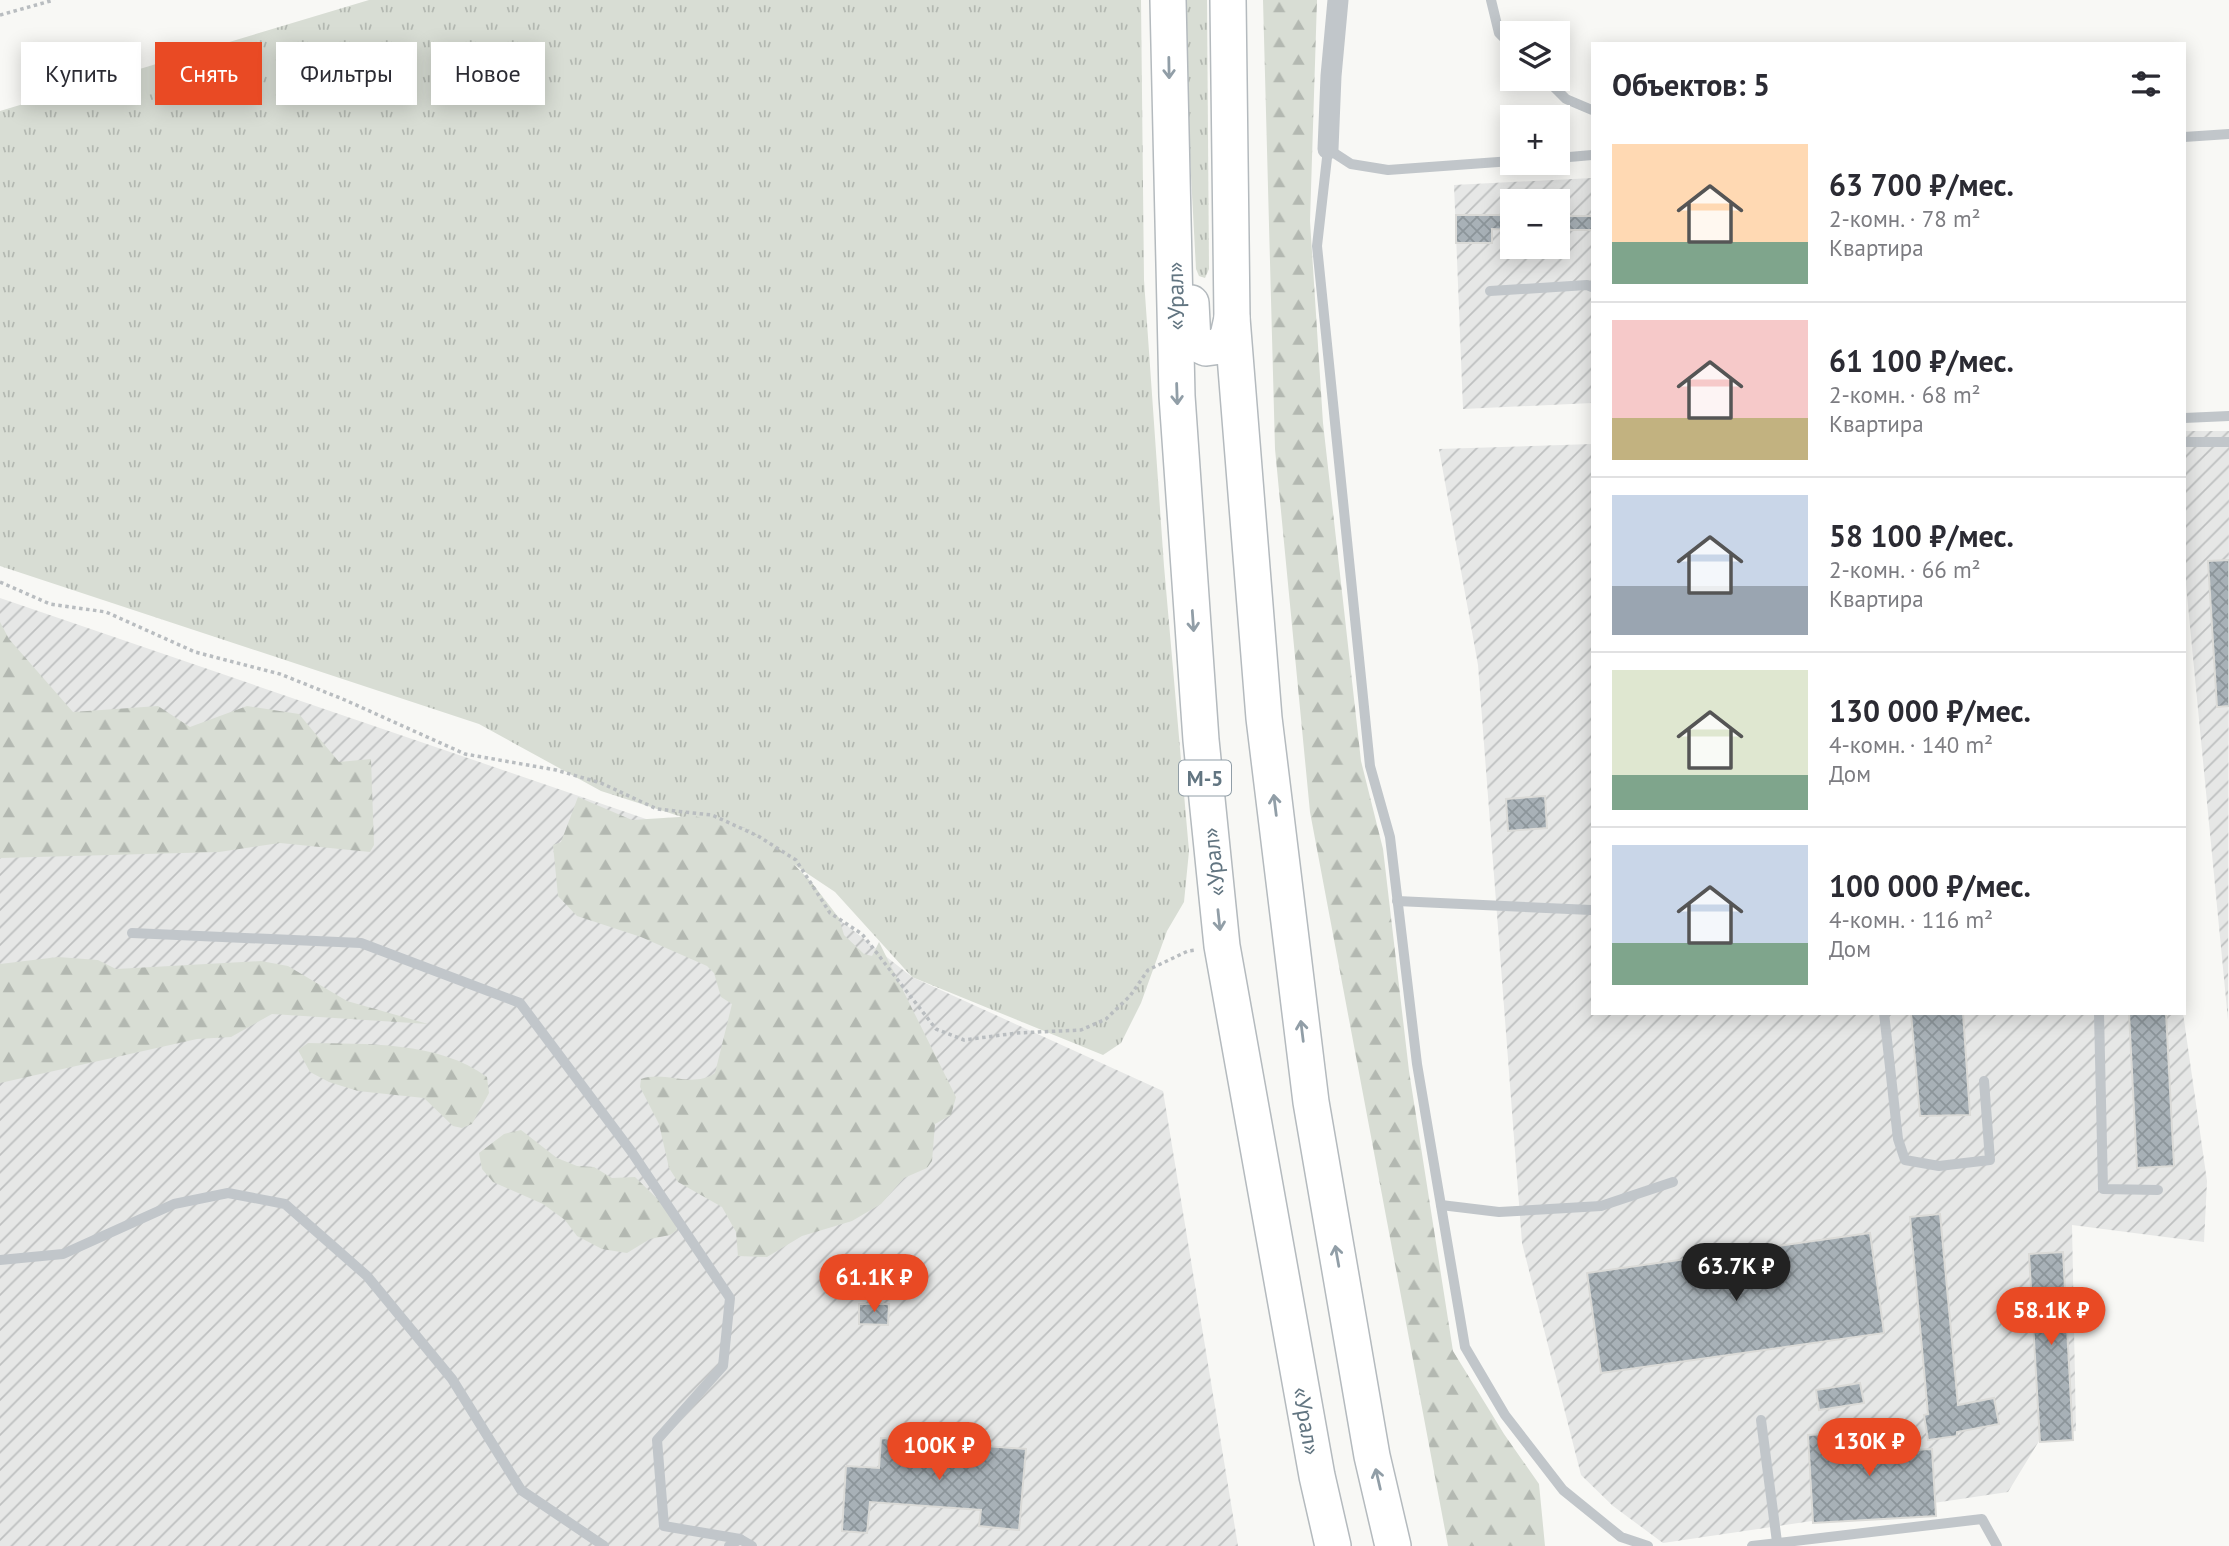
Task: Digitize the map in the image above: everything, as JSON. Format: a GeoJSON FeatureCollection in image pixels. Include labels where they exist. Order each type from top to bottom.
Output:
{"type":"FeatureCollection","features":[{"type":"Feature","properties":{"kind":"main road","name":"«Урал»"},"geometry":{"type":"LineString","coordinates":[[1168,0],[1178,409],[1201,740],[1222,946],[1317,1476],[1333,1546]]}},
{"type":"Feature","properties":{"kind":"main road"},"geometry":{"type":"LineString","coordinates":[[1228,0],[1232,318],[1264,718],[1311,1101],[1372,1456],[1393,1546]]}},
{"type":"Feature","properties":{"kind":"main road"},"geometry":{"type":"LineString","coordinates":[[1173,233],[1189,268],[1193,342],[1206,348],[1221,346],[1228,336],[1232,318]]}},
{"type":"Feature","properties":{"kind":"street"},"geometry":{"type":"LineString","coordinates":[[1328,149],[1338,0]]}},
{"type":"Feature","properties":{"kind":"lane"},"geometry":{"type":"LineString","coordinates":[[1491,0],[1500,34]]}},
{"type":"Feature","properties":{"kind":"lane"},"geometry":{"type":"LineString","coordinates":[[1558,91],[1566,99],[1591,110]]}},
{"type":"Feature","properties":{"kind":"lane"},"geometry":{"type":"LineString","coordinates":[[2186,137],[2229,134]]}},
{"type":"Feature","properties":{"kind":"lane"},"geometry":{"type":"LineString","coordinates":[[1500,162],[1388,170],[1351,164],[1328,149],[1317,246],[1370,766],[1390,837],[1417,1065],[1465,1347],[1499,1404],[1563,1490],[1621,1537],[1648,1546]]}},
{"type":"Feature","properties":{"kind":"lane"},"geometry":{"type":"LineString","coordinates":[[1570,157],[1591,155]]}},
{"type":"Feature","properties":{"kind":"lane"},"geometry":{"type":"LineString","coordinates":[[1490,291],[1591,287]]}},
{"type":"Feature","properties":{"kind":"lane"},"geometry":{"type":"LineString","coordinates":[[2186,418],[2229,416]]}},
{"type":"Feature","properties":{"kind":"lane"},"geometry":{"type":"LineString","coordinates":[[2186,442],[2229,442]]}},
{"type":"Feature","properties":{"kind":"lane"},"geometry":{"type":"LineString","coordinates":[[1397,901],[1591,910]]}},
{"type":"Feature","properties":{"kind":"lane"},"geometry":{"type":"LineString","coordinates":[[132,933],[361,943],[520,1003],[631,1151],[730,1298],[723,1366],[657,1440],[664,1527],[740,1539],[752,1546]]}},
{"type":"Feature","properties":{"kind":"lane"},"geometry":{"type":"LineString","coordinates":[[1884,1015],[1898,1139],[1905,1160],[1939,1167],[1990,1160],[1984,1081]]}},
{"type":"Feature","properties":{"kind":"lane"},"geometry":{"type":"LineString","coordinates":[[2099,1015],[2103,1189],[2158,1189]]}},
{"type":"Feature","properties":{"kind":"lane"},"geometry":{"type":"LineString","coordinates":[[1441,1205],[1499,1212],[1601,1206],[1673,1182]]}},
{"type":"Feature","properties":{"kind":"lane"},"geometry":{"type":"LineString","coordinates":[[0,1260],[63,1254],[173,1204],[228,1193],[285,1204],[367,1276],[452,1380],[521,1490],[604,1546]]}},
{"type":"Feature","properties":{"kind":"lane"},"geometry":{"type":"LineString","coordinates":[[1761,1420],[1777,1542]]}},
{"type":"Feature","properties":{"kind":"lane"},"geometry":{"type":"LineString","coordinates":[[1752,1546],[1983,1519],[1997,1546]]}},
{"type":"Feature","properties":{"kind":"lane"},"geometry":{"type":"LineString","coordinates":[[729,1546],[740,1539]]}},
{"type":"Feature","properties":{"kind":"path"},"geometry":{"type":"LineString","coordinates":[[0,15],[54,0]]}},
{"type":"Feature","properties":{"kind":"path"},"geometry":{"type":"LineString","coordinates":[[0,582],[50,604],[106,612],[194,652],[280,674],[465,754],[556,770],[601,783],[657,809],[712,815],[758,836],[796,860],[830,912],[862,934],[936,1029],[964,1040],[1017,1033],[1081,1031],[1106,1019],[1130,996],[1148,970],[1188,951],[1222,946]]}},
{"type":"Feature","properties":{"kind":"shaded area"},"geometry":{"type":"Polygon","coordinates":[[[1591,178],[1591,403],[1463,409],[1454,185],[1591,178]]]}},
{"type":"Feature","properties":{"kind":"shaded area"},"geometry":{"type":"Polygon","coordinates":[[[2186,431],[2229,431],[2228,1020],[2186,585],[2186,431]]]}},
{"type":"Feature","properties":{"kind":"shaded area"},"geometry":{"type":"Polygon","coordinates":[[[1591,444],[1591,1015],[2183,1015],[2207,1181],[2204,1242],[2072,1225],[2076,1431],[2042,1436],[2008,1492],[1663,1543],[1613,1506],[1581,1475],[1522,1243],[1478,665],[1439,449],[1591,444]]]}},
{"type":"Feature","properties":{"kind":"shaded area"},"geometry":{"type":"Polygon","coordinates":[[[0,598],[763,859],[912,977],[1163,1091],[1238,1546],[0,1546],[0,598]]]}},
{"type":"Feature","properties":{"kind":"green space"},"geometry":{"type":"Polygon","coordinates":[[[369,0],[1141,0],[1144,280],[1164,566],[1189,851],[1184,902],[1167,931],[1141,1003],[1121,1043],[1103,1055],[912,977],[835,892],[760,842],[601,791],[479,724],[0,566],[0,111],[21,105],[141,105],[141,69],[155,64],[155,105],[262,105],[262,42],[229,42],[369,0]]]}},
{"type":"Feature","properties":{"kind":"green space"},"geometry":{"type":"Polygon","coordinates":[[[1185,0],[1207,0],[1209,269],[1205,278],[1199,276],[1196,269],[1185,63],[1185,0]]]}},
{"type":"Feature","properties":{"kind":"green space"},"geometry":{"type":"Polygon","coordinates":[[[1263,0],[1317,0],[1310,221],[1323,423],[1361,761],[1383,849],[1409,1071],[1453,1351],[1504,1434],[1539,1484],[1545,1546],[1448,1546],[1310,812],[1275,449],[1263,0]]]}},
{"type":"Feature","properties":{"kind":"green space"},"geometry":{"type":"Polygon","coordinates":[[[0,622],[9,639],[73,712],[158,706],[190,727],[247,706],[299,714],[339,762],[371,759],[374,845],[370,852],[280,843],[219,852],[0,858],[0,622]]]}},
{"type":"Feature","properties":{"kind":"green space"},"geometry":{"type":"Polygon","coordinates":[[[578,797],[632,820],[695,816],[728,828],[746,828],[779,849],[812,883],[839,918],[844,935],[864,954],[872,956],[879,942],[956,1097],[951,1115],[935,1124],[932,1161],[927,1168],[904,1178],[881,1204],[852,1221],[802,1236],[767,1257],[738,1256],[736,1232],[722,1207],[678,1182],[669,1168],[659,1124],[640,1087],[641,1079],[650,1077],[688,1080],[715,1073],[732,1004],[721,997],[714,973],[707,966],[641,937],[577,916],[558,896],[553,845],[561,842],[578,797]]]}},
{"type":"Feature","properties":{"kind":"green space"},"geometry":{"type":"Polygon","coordinates":[[[58,957],[98,960],[116,969],[261,961],[288,966],[347,1001],[428,1024],[272,1014],[231,1037],[197,1039],[0,1083],[0,964],[58,957]]]}},
{"type":"Feature","properties":{"kind":"green space"},"geometry":{"type":"Polygon","coordinates":[[[308,1043],[401,1047],[447,1057],[468,1065],[487,1077],[489,1093],[472,1124],[462,1128],[453,1126],[424,1098],[358,1091],[329,1082],[310,1072],[298,1050],[308,1043]]]}},
{"type":"Feature","properties":{"kind":"green space"},"geometry":{"type":"Polygon","coordinates":[[[521,1130],[557,1158],[577,1166],[594,1167],[612,1178],[635,1177],[672,1213],[677,1230],[670,1235],[650,1239],[627,1253],[602,1249],[577,1236],[565,1220],[543,1204],[493,1182],[482,1169],[479,1153],[504,1134],[521,1130]]]}},
{"type":"Feature","properties":{"kind":"building"},"geometry":{"type":"Polygon","coordinates":[[[1456,215],[1500,215],[1500,229],[1492,229],[1492,243],[1456,243],[1456,215]]]}},
{"type":"Feature","properties":{"kind":"building"},"geometry":{"type":"Polygon","coordinates":[[[1570,216],[1591,216],[1591,230],[1570,230],[1570,216]]]}},
{"type":"Feature","properties":{"kind":"building"},"geometry":{"type":"Polygon","coordinates":[[[2229,560],[2229,706],[2217,707],[2208,561],[2229,560]]]}},
{"type":"Feature","properties":{"kind":"building"},"geometry":{"type":"Polygon","coordinates":[[[1545,796],[1547,828],[1508,831],[1506,799],[1545,796]]]}},
{"type":"Feature","properties":{"kind":"building"},"geometry":{"type":"Polygon","coordinates":[[[1911,1015],[1963,1015],[1970,1115],[1920,1116],[1911,1015]]]}},
{"type":"Feature","properties":{"kind":"building"},"geometry":{"type":"Polygon","coordinates":[[[2129,1015],[2166,1015],[2174,1166],[2137,1168],[2129,1015]]]}},
{"type":"Feature","properties":{"kind":"building"},"geometry":{"type":"Polygon","coordinates":[[[1940,1214],[1958,1405],[1994,1398],[1999,1424],[1957,1432],[1957,1436],[1928,1440],[1910,1217],[1940,1214]]]}},
{"type":"Feature","properties":{"kind":"building"},"geometry":{"type":"Polygon","coordinates":[[[1870,1233],[1884,1333],[1601,1373],[1587,1273],[1870,1233]]]}},
{"type":"Feature","properties":{"kind":"building"},"geometry":{"type":"Polygon","coordinates":[[[2063,1252],[2073,1440],[2040,1442],[2029,1254],[2063,1252]]]}},
{"type":"Feature","properties":{"kind":"building"},"geometry":{"type":"Polygon","coordinates":[[[859,1304],[889,1304],[888,1325],[859,1324],[859,1304]]]}},
{"type":"Feature","properties":{"kind":"building"},"geometry":{"type":"Polygon","coordinates":[[[1860,1383],[1864,1403],[1819,1410],[1816,1390],[1860,1383]]]}},
{"type":"Feature","properties":{"kind":"building"},"geometry":{"type":"Polygon","coordinates":[[[1894,1430],[1895,1451],[1932,1449],[1936,1516],[1813,1523],[1808,1435],[1894,1430]]]}},
{"type":"Feature","properties":{"kind":"building"},"geometry":{"type":"Polygon","coordinates":[[[881,1438],[1026,1449],[1019,1530],[979,1526],[981,1510],[870,1502],[867,1533],[842,1531],[846,1466],[879,1468],[881,1438]]]}}]}
